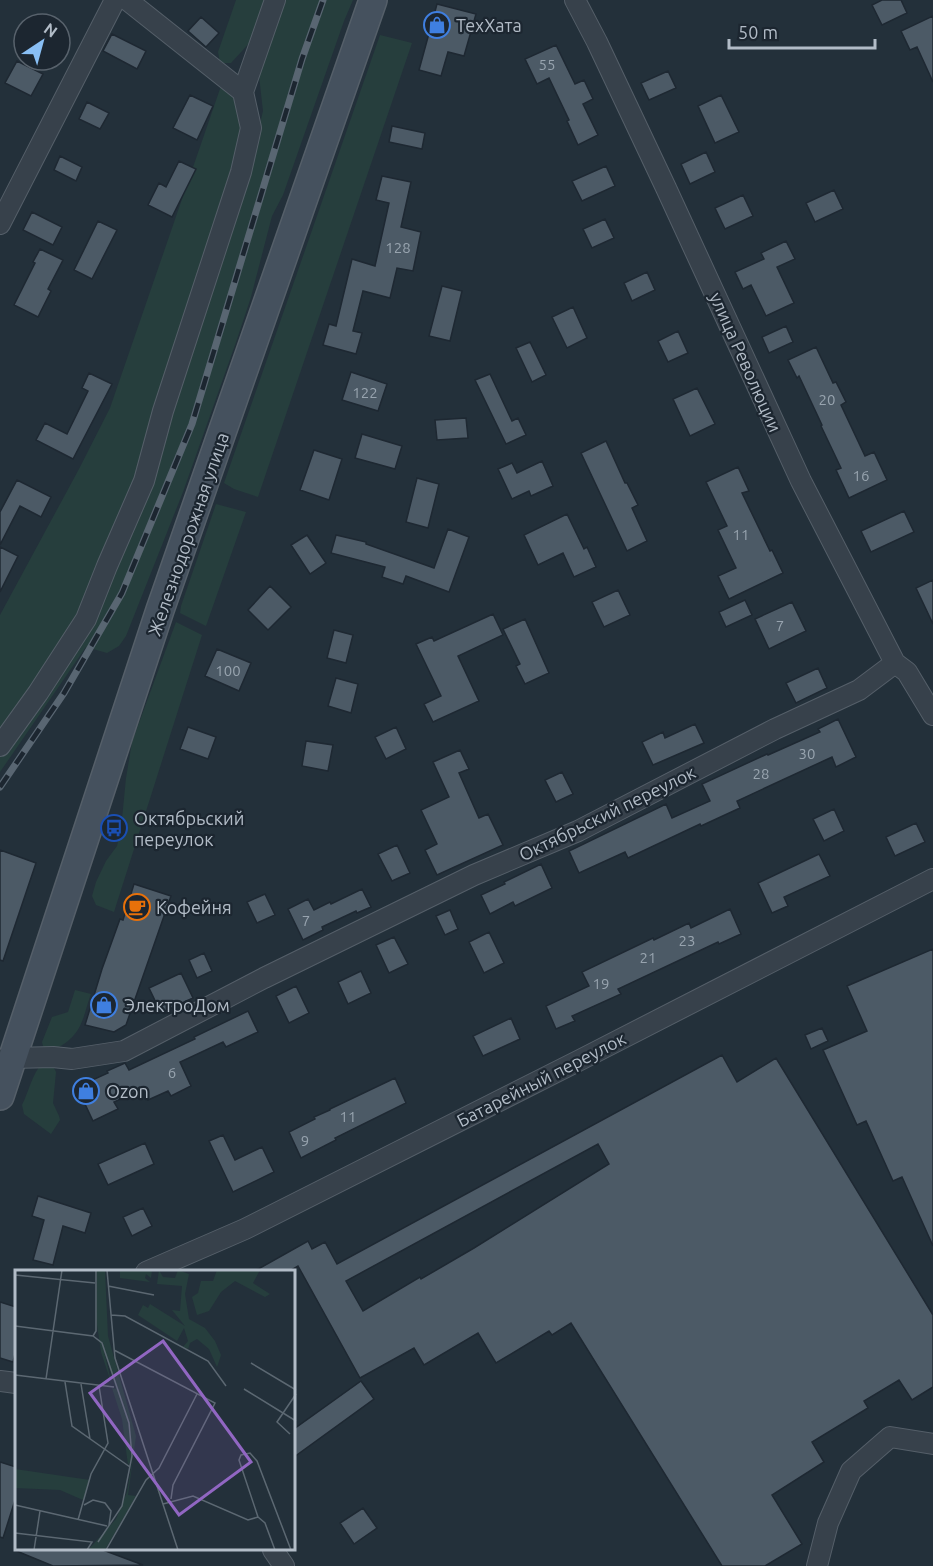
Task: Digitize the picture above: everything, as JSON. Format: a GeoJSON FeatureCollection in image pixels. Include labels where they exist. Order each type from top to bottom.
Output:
{"type":"FeatureCollection","features":[{"type":"Feature","properties":{"kind":"main road","name":"Железнодорожная улица"},"geometry":{"type":"LineString","coordinates":[[0,1096],[6,1059],[373,0]]}},
{"type":"Feature","properties":{"kind":"street"},"geometry":{"type":"LineString","coordinates":[[0,224],[115,0]]}},
{"type":"Feature","properties":{"kind":"street"},"geometry":{"type":"LineString","coordinates":[[127,0],[243,92]]}},
{"type":"Feature","properties":{"kind":"street"},"geometry":{"type":"LineString","coordinates":[[0,746],[86,619],[144,482],[167,400],[241,172],[251,128],[243,92],[275,0]]}},
{"type":"Feature","properties":{"kind":"street","name":"улица Революции"},"geometry":{"type":"LineString","coordinates":[[575,0],[666,188],[801,481],[895,663],[907,672],[933,715]]}},
{"type":"Feature","properties":{"kind":"street","name":"Октябрьский переулок"},"geometry":{"type":"LineString","coordinates":[[6,1059],[52,1057],[72,1059],[124,1051],[264,978],[474,875],[578,831],[775,729],[859,690],[895,663]]}},
{"type":"Feature","properties":{"kind":"street","name":"Батарейный переулок"},"geometry":{"type":"LineString","coordinates":[[150,1270],[245,1228],[933,879]]}},
{"type":"Feature","properties":{"kind":"street"},"geometry":{"type":"LineString","coordinates":[[0,1381],[15,1383]]}},
{"type":"Feature","properties":{"kind":"street"},"geometry":{"type":"LineString","coordinates":[[817,1566],[828,1523],[851,1471],[890,1437],[933,1444]]}},
{"type":"Feature","properties":{"kind":"street"},"geometry":{"type":"LineString","coordinates":[[274,1551],[284,1566]]}},
{"type":"Feature","properties":{"kind":"green space"},"geometry":{"type":"Polygon","coordinates":[[[236,0],[269,0],[253,39],[231,63],[220,63],[218,52],[236,0]]]}},
{"type":"Feature","properties":{"kind":"green space"},"geometry":{"type":"Polygon","coordinates":[[[280,0],[353,0],[283,195],[272,216],[251,297],[183,492],[126,636],[119,646],[107,653],[86,647],[0,772],[0,755],[87,619],[257,136],[263,111],[258,67],[280,0]]]}},
{"type":"Feature","properties":{"kind":"green space"},"geometry":{"type":"Polygon","coordinates":[[[380,35],[412,43],[258,497],[224,483],[380,35]]]}},
{"type":"Feature","properties":{"kind":"green space"},"geometry":{"type":"Polygon","coordinates":[[[221,86],[236,99],[245,126],[148,459],[83,611],[0,731],[0,615],[110,408],[221,86]]]}},
{"type":"Feature","properties":{"kind":"green space"},"geometry":{"type":"Polygon","coordinates":[[[216,504],[246,512],[206,626],[180,613],[216,504]]]}},
{"type":"Feature","properties":{"kind":"green space"},"geometry":{"type":"Polygon","coordinates":[[[176,622],[202,635],[114,912],[96,905],[92,896],[106,861],[117,846],[132,742],[176,622]]]}},
{"type":"Feature","properties":{"kind":"green space"},"geometry":{"type":"Polygon","coordinates":[[[75,990],[91,994],[80,1026],[66,1042],[57,1048],[47,1050],[42,1042],[52,1017],[68,1012],[75,990]]]}},
{"type":"Feature","properties":{"kind":"green space"},"geometry":{"type":"Polygon","coordinates":[[[43,1062],[52,1064],[56,1072],[53,1103],[60,1120],[51,1134],[24,1114],[22,1105],[33,1077],[43,1062]]]}},
{"type":"Feature","properties":{"kind":"building"},"geometry":{"type":"Polygon","coordinates":[[[882,0],[901,0],[907,13],[882,25],[872,5],[882,0]]]}},
{"type":"Feature","properties":{"kind":"building"},"geometry":{"type":"Polygon","coordinates":[[[437,4],[476,14],[464,56],[448,52],[441,76],[419,70],[437,4]]]}},
{"type":"Feature","properties":{"kind":"building"},"geometry":{"type":"Polygon","coordinates":[[[933,16],[933,82],[917,47],[910,50],[901,31],[933,16]]]}},
{"type":"Feature","properties":{"kind":"building"},"geometry":{"type":"Polygon","coordinates":[[[201,17],[219,33],[206,47],[188,31],[201,17]]]}},
{"type":"Feature","properties":{"kind":"building"},"geometry":{"type":"Polygon","coordinates":[[[112,34],[146,51],[137,69],[103,51],[112,34]]]}},
{"type":"Feature","properties":{"kind":"building"},"geometry":{"type":"Polygon","coordinates":[[[556,45],[575,84],[584,80],[593,99],[583,104],[598,135],[578,145],[549,78],[537,84],[525,59],[556,45]]]}},
{"type":"Feature","properties":{"kind":"building"},"geometry":{"type":"Polygon","coordinates":[[[12,70],[12,72],[43,74],[31,96],[5,83],[12,70]]]}},
{"type":"Feature","properties":{"kind":"building"},"geometry":{"type":"Polygon","coordinates":[[[668,71],[676,88],[649,100],[641,83],[668,71]]]}},
{"type":"Feature","properties":{"kind":"building"},"geometry":{"type":"Polygon","coordinates":[[[190,95],[213,106],[197,140],[173,128],[190,95]]]}},
{"type":"Feature","properties":{"kind":"building"},"geometry":{"type":"Polygon","coordinates":[[[721,95],[739,132],[715,143],[698,106],[721,95]]]}},
{"type":"Feature","properties":{"kind":"building"},"geometry":{"type":"Polygon","coordinates":[[[87,102],[109,113],[100,129],[79,119],[87,102]]]}},
{"type":"Feature","properties":{"kind":"building"},"geometry":{"type":"Polygon","coordinates":[[[392,126],[425,133],[422,149],[389,142],[392,126]]]}},
{"type":"Feature","properties":{"kind":"building"},"geometry":{"type":"Polygon","coordinates":[[[706,152],[715,172],[690,184],[681,164],[706,152]]]}},
{"type":"Feature","properties":{"kind":"building"},"geometry":{"type":"Polygon","coordinates":[[[60,156],[82,167],[76,181],[54,170],[60,156]]]}},
{"type":"Feature","properties":{"kind":"building"},"geometry":{"type":"Polygon","coordinates":[[[179,161],[196,169],[172,217],[148,205],[159,183],[166,187],[179,161]]]}},
{"type":"Feature","properties":{"kind":"building"},"geometry":{"type":"Polygon","coordinates":[[[606,166],[615,186],[582,201],[572,181],[606,166]]]}},
{"type":"Feature","properties":{"kind":"building"},"geometry":{"type":"Polygon","coordinates":[[[382,176],[411,182],[401,227],[421,232],[413,271],[397,268],[390,298],[363,291],[353,331],[362,333],[356,354],[323,345],[329,324],[336,326],[352,259],[375,266],[389,203],[376,200],[382,176]]]}},
{"type":"Feature","properties":{"kind":"building"},"geometry":{"type":"Polygon","coordinates":[[[834,190],[843,209],[815,222],[806,203],[834,190]]]}},
{"type":"Feature","properties":{"kind":"building"},"geometry":{"type":"Polygon","coordinates":[[[743,195],[753,216],[725,229],[715,208],[743,195]]]}},
{"type":"Feature","properties":{"kind":"building"},"geometry":{"type":"Polygon","coordinates":[[[32,212],[62,227],[53,245],[23,230],[32,212]]]}},
{"type":"Feature","properties":{"kind":"building"},"geometry":{"type":"Polygon","coordinates":[[[605,219],[614,238],[592,248],[583,229],[605,219]]]}},
{"type":"Feature","properties":{"kind":"building"},"geometry":{"type":"Polygon","coordinates":[[[98,221],[117,230],[92,279],[74,270],[98,221]]]}},
{"type":"Feature","properties":{"kind":"building"},"geometry":{"type":"Polygon","coordinates":[[[786,241],[795,259],[777,267],[794,303],[766,316],[751,285],[743,289],[735,272],[764,259],[761,253],[786,241]]]}},
{"type":"Feature","properties":{"kind":"building"},"geometry":{"type":"Polygon","coordinates":[[[40,249],[63,260],[48,289],[51,291],[38,317],[14,305],[40,249]]]}},
{"type":"Feature","properties":{"kind":"building"},"geometry":{"type":"Polygon","coordinates":[[[647,272],[655,290],[632,301],[624,283],[647,272]]]}},
{"type":"Feature","properties":{"kind":"building"},"geometry":{"type":"Polygon","coordinates":[[[442,286],[462,291],[450,341],[429,336],[442,286]]]}},
{"type":"Feature","properties":{"kind":"building"},"geometry":{"type":"Polygon","coordinates":[[[573,307],[587,338],[567,348],[552,317],[573,307]]]}},
{"type":"Feature","properties":{"kind":"building"},"geometry":{"type":"Polygon","coordinates":[[[786,326],[793,342],[769,353],[762,337],[786,326]]]}},
{"type":"Feature","properties":{"kind":"building"},"geometry":{"type":"Polygon","coordinates":[[[678,331],[688,353],[668,362],[658,341],[678,331]]]}},
{"type":"Feature","properties":{"kind":"building"},"geometry":{"type":"Polygon","coordinates":[[[530,342],[546,375],[532,382],[516,348],[530,342]]]}},
{"type":"Feature","properties":{"kind":"building"},"geometry":{"type":"Polygon","coordinates":[[[816,347],[833,383],[836,382],[846,402],[841,405],[865,456],[874,452],[887,480],[849,498],[836,470],[841,468],[822,425],[799,376],[797,378],[788,360],[816,347]]]}},
{"type":"Feature","properties":{"kind":"building"},"geometry":{"type":"Polygon","coordinates":[[[351,372],[387,384],[378,411],[342,400],[351,372]]]}},
{"type":"Feature","properties":{"kind":"building"},"geometry":{"type":"Polygon","coordinates":[[[89,373],[112,384],[73,459],[36,440],[45,423],[67,434],[88,391],[82,388],[89,373]]]}},
{"type":"Feature","properties":{"kind":"building"},"geometry":{"type":"Polygon","coordinates":[[[490,374],[512,421],[518,418],[526,435],[506,444],[475,380],[490,374]]]}},
{"type":"Feature","properties":{"kind":"building"},"geometry":{"type":"Polygon","coordinates":[[[697,388],[715,424],[690,436],[673,399],[697,388]]]}},
{"type":"Feature","properties":{"kind":"building"},"geometry":{"type":"Polygon","coordinates":[[[466,418],[468,438],[437,440],[435,420],[466,418]]]}},
{"type":"Feature","properties":{"kind":"building"},"geometry":{"type":"Polygon","coordinates":[[[362,434],[402,446],[395,469],[355,458],[362,434]]]}},
{"type":"Feature","properties":{"kind":"building"},"geometry":{"type":"Polygon","coordinates":[[[606,441],[638,505],[632,508],[647,541],[627,551],[581,453],[606,441]]]}},
{"type":"Feature","properties":{"kind":"building"},"geometry":{"type":"Polygon","coordinates":[[[314,450],[342,459],[329,500],[300,490],[314,450]]]}},
{"type":"Feature","properties":{"kind":"building"},"geometry":{"type":"Polygon","coordinates":[[[542,461],[553,486],[531,496],[529,491],[512,499],[498,469],[512,463],[517,473],[542,461]]]}},
{"type":"Feature","properties":{"kind":"building"},"geometry":{"type":"Polygon","coordinates":[[[738,467],[749,491],[742,493],[783,573],[729,599],[718,576],[736,568],[718,530],[727,526],[706,482],[738,467]]]}},
{"type":"Feature","properties":{"kind":"building"},"geometry":{"type":"Polygon","coordinates":[[[417,478],[439,484],[428,528],[406,522],[417,478]]]}},
{"type":"Feature","properties":{"kind":"building"},"geometry":{"type":"Polygon","coordinates":[[[17,480],[51,497],[41,517],[20,506],[0,545],[0,512],[17,480]]]}},
{"type":"Feature","properties":{"kind":"building"},"geometry":{"type":"Polygon","coordinates":[[[904,511],[914,532],[871,552],[861,531],[904,511]]]}},
{"type":"Feature","properties":{"kind":"building"},"geometry":{"type":"Polygon","coordinates":[[[567,514],[584,549],[587,547],[596,567],[574,577],[563,553],[538,565],[524,535],[567,514]]]}},
{"type":"Feature","properties":{"kind":"building"},"geometry":{"type":"Polygon","coordinates":[[[448,529],[469,537],[449,592],[406,576],[403,584],[382,577],[385,567],[331,553],[336,535],[366,542],[366,544],[434,568],[448,529]]]}},
{"type":"Feature","properties":{"kind":"building"},"geometry":{"type":"Polygon","coordinates":[[[307,535],[326,563],[310,574],[291,545],[307,535]]]}},
{"type":"Feature","properties":{"kind":"building"},"geometry":{"type":"Polygon","coordinates":[[[0,547],[18,556],[0,592],[0,547]]]}},
{"type":"Feature","properties":{"kind":"building"},"geometry":{"type":"Polygon","coordinates":[[[933,580],[933,624],[916,588],[933,580]]]}},
{"type":"Feature","properties":{"kind":"building"},"geometry":{"type":"Polygon","coordinates":[[[270,586],[291,607],[268,630],[248,610],[270,586]]]}},
{"type":"Feature","properties":{"kind":"building"},"geometry":{"type":"Polygon","coordinates":[[[618,590],[630,615],[604,627],[592,602],[618,590]]]}},
{"type":"Feature","properties":{"kind":"building"},"geometry":{"type":"Polygon","coordinates":[[[745,600],[752,615],[726,627],[719,612],[745,600]]]}},
{"type":"Feature","properties":{"kind":"building"},"geometry":{"type":"Polygon","coordinates":[[[792,602],[806,631],[769,649],[755,619],[792,602]]]}},
{"type":"Feature","properties":{"kind":"building"},"geometry":{"type":"Polygon","coordinates":[[[493,614],[503,635],[458,656],[479,701],[433,722],[424,704],[441,696],[416,644],[432,637],[434,641],[493,614]]]}},
{"type":"Feature","properties":{"kind":"building"},"geometry":{"type":"Polygon","coordinates":[[[525,619],[549,673],[525,684],[516,666],[520,664],[503,629],[525,619]]]}},
{"type":"Feature","properties":{"kind":"building"},"geometry":{"type":"Polygon","coordinates":[[[334,630],[353,635],[346,663],[327,658],[334,630]]]}},
{"type":"Feature","properties":{"kind":"building"},"geometry":{"type":"Polygon","coordinates":[[[217,649],[251,663],[239,691],[205,676],[217,649]]]}},
{"type":"Feature","properties":{"kind":"building"},"geometry":{"type":"Polygon","coordinates":[[[818,668],[827,688],[796,703],[786,683],[818,668]]]}},
{"type":"Feature","properties":{"kind":"building"},"geometry":{"type":"Polygon","coordinates":[[[336,678],[358,684],[351,713],[328,706],[336,678]]]}},
{"type":"Feature","properties":{"kind":"building"},"geometry":{"type":"Polygon","coordinates":[[[838,719],[856,757],[836,767],[832,757],[737,801],[740,808],[701,826],[700,824],[628,858],[625,852],[579,873],[569,851],[666,804],[672,818],[710,801],[702,784],[820,732],[818,729],[838,719]]]}},
{"type":"Feature","properties":{"kind":"building"},"geometry":{"type":"Polygon","coordinates":[[[695,724],[704,743],[653,765],[642,742],[663,732],[665,738],[695,724]]]}},
{"type":"Feature","properties":{"kind":"building"},"geometry":{"type":"Polygon","coordinates":[[[188,727],[216,737],[208,759],[180,749],[188,727]]]}},
{"type":"Feature","properties":{"kind":"building"},"geometry":{"type":"Polygon","coordinates":[[[396,727],[406,749],[386,759],[375,737],[396,727]]]}},
{"type":"Feature","properties":{"kind":"building"},"geometry":{"type":"Polygon","coordinates":[[[306,741],[333,745],[328,771],[302,766],[306,741]]]}},
{"type":"Feature","properties":{"kind":"building"},"geometry":{"type":"Polygon","coordinates":[[[460,750],[469,769],[459,773],[479,818],[488,814],[503,845],[437,875],[425,850],[437,844],[421,810],[449,797],[433,762],[460,750]]]}},
{"type":"Feature","properties":{"kind":"building"},"geometry":{"type":"Polygon","coordinates":[[[562,772],[573,794],[556,802],[545,780],[562,772]]]}},
{"type":"Feature","properties":{"kind":"building"},"geometry":{"type":"Polygon","coordinates":[[[834,809],[844,831],[824,841],[813,819],[834,809]]]}},
{"type":"Feature","properties":{"kind":"building"},"geometry":{"type":"Polygon","coordinates":[[[916,823],[925,842],[895,856],[886,837],[916,823]]]}},
{"type":"Feature","properties":{"kind":"building"},"geometry":{"type":"Polygon","coordinates":[[[397,845],[410,873],[392,881],[378,854],[397,845]]]}},
{"type":"Feature","properties":{"kind":"building"},"geometry":{"type":"Polygon","coordinates":[[[0,850],[36,863],[3,961],[0,960],[0,850]]]}},
{"type":"Feature","properties":{"kind":"building"},"geometry":{"type":"Polygon","coordinates":[[[819,854],[830,876],[784,897],[788,906],[772,913],[758,883],[819,854]]]}},
{"type":"Feature","properties":{"kind":"building"},"geometry":{"type":"Polygon","coordinates":[[[541,864],[552,888],[515,906],[513,902],[490,914],[481,895],[541,864]]]}},
{"type":"Feature","properties":{"kind":"building"},"geometry":{"type":"Polygon","coordinates":[[[134,884],[171,896],[126,1025],[114,1032],[85,1025],[102,969],[120,919],[123,920],[134,884]]]}},
{"type":"Feature","properties":{"kind":"building"},"geometry":{"type":"Polygon","coordinates":[[[362,889],[371,907],[357,913],[356,911],[322,927],[323,930],[303,940],[288,909],[308,899],[314,910],[362,889]]]}},
{"type":"Feature","properties":{"kind":"building"},"geometry":{"type":"Polygon","coordinates":[[[265,894],[275,915],[257,923],[247,902],[265,894]]]}},
{"type":"Feature","properties":{"kind":"building"},"geometry":{"type":"Polygon","coordinates":[[[730,909],[741,934],[719,944],[718,942],[618,989],[621,994],[572,1016],[575,1021],[556,1029],[546,1006],[589,986],[582,972],[653,938],[654,940],[689,923],[691,928],[730,909]]]}},
{"type":"Feature","properties":{"kind":"building"},"geometry":{"type":"Polygon","coordinates":[[[450,910],[458,929],[445,935],[436,916],[450,910]]]}},
{"type":"Feature","properties":{"kind":"building"},"geometry":{"type":"Polygon","coordinates":[[[489,932],[504,963],[484,973],[469,942],[489,932]]]}},
{"type":"Feature","properties":{"kind":"building"},"geometry":{"type":"Polygon","coordinates":[[[394,937],[408,964],[389,973],[376,945],[394,937]]]}},
{"type":"Feature","properties":{"kind":"building"},"geometry":{"type":"Polygon","coordinates":[[[933,949],[933,1246],[902,1177],[893,1181],[866,1121],[857,1125],[823,1050],[867,1031],[847,986],[933,949]]]}},
{"type":"Feature","properties":{"kind":"building"},"geometry":{"type":"Polygon","coordinates":[[[204,953],[212,971],[197,978],[189,960],[204,953]]]}},
{"type":"Feature","properties":{"kind":"building"},"geometry":{"type":"Polygon","coordinates":[[[361,971],[371,993],[348,1004],[338,982],[361,971]]]}},
{"type":"Feature","properties":{"kind":"building"},"geometry":{"type":"Polygon","coordinates":[[[181,973],[193,998],[161,1013],[149,988],[181,973]]]}},
{"type":"Feature","properties":{"kind":"building"},"geometry":{"type":"Polygon","coordinates":[[[296,986],[309,1013],[289,1023],[276,996],[296,986]]]}},
{"type":"Feature","properties":{"kind":"building"},"geometry":{"type":"Polygon","coordinates":[[[248,1011],[258,1032],[226,1047],[223,1042],[180,1062],[191,1086],[171,1096],[168,1091],[148,1100],[142,1089],[114,1102],[118,1109],[93,1121],[77,1087],[125,1063],[129,1070],[248,1011]]]}},
{"type":"Feature","properties":{"kind":"building"},"geometry":{"type":"Polygon","coordinates":[[[511,1018],[520,1039],[483,1056],[473,1036],[511,1018]]]}},
{"type":"Feature","properties":{"kind":"building"},"geometry":{"type":"Polygon","coordinates":[[[822,1028],[828,1041],[811,1049],[805,1035],[822,1028]]]}},
{"type":"Feature","properties":{"kind":"building"},"geometry":{"type":"Polygon","coordinates":[[[722,1055],[737,1082],[776,1058],[933,1315],[933,1387],[912,1400],[899,1380],[864,1401],[868,1408],[812,1442],[824,1462],[772,1495],[802,1544],[765,1566],[722,1566],[571,1323],[552,1335],[549,1331],[496,1363],[478,1333],[424,1365],[414,1348],[360,1378],[298,1266],[291,1270],[257,1270],[308,1241],[312,1249],[325,1242],[337,1264],[722,1055]],[[598,1144],[346,1281],[363,1311],[474,1248],[609,1164],[598,1144]]]}},
{"type":"Feature","properties":{"kind":"building"},"geometry":{"type":"Polygon","coordinates":[[[395,1078],[406,1103],[335,1138],[336,1140],[301,1158],[289,1132],[315,1119],[314,1117],[395,1078]]]}},
{"type":"Feature","properties":{"kind":"building"},"geometry":{"type":"Polygon","coordinates":[[[223,1135],[235,1160],[262,1147],[274,1172],[233,1192],[209,1141],[223,1135]]]}},
{"type":"Feature","properties":{"kind":"building"},"geometry":{"type":"Polygon","coordinates":[[[145,1143],[154,1164],[108,1185],[98,1164],[145,1143]]]}},
{"type":"Feature","properties":{"kind":"building"},"geometry":{"type":"Polygon","coordinates":[[[38,1196],[91,1213],[85,1233],[63,1226],[53,1265],[33,1260],[44,1220],[32,1216],[38,1196]]]}},
{"type":"Feature","properties":{"kind":"building"},"geometry":{"type":"Polygon","coordinates":[[[143,1208],[152,1226],[132,1236],[123,1217],[143,1208]]]}},
{"type":"Feature","properties":{"kind":"building"},"geometry":{"type":"Polygon","coordinates":[[[0,1302],[15,1307],[15,1354],[13,1362],[0,1358],[0,1302]]]}},
{"type":"Feature","properties":{"kind":"building"},"geometry":{"type":"Polygon","coordinates":[[[361,1381],[374,1399],[296,1456],[296,1428],[361,1381]]]}},
{"type":"Feature","properties":{"kind":"building"},"geometry":{"type":"Polygon","coordinates":[[[0,1462],[15,1467],[15,1500],[3,1538],[0,1537],[0,1462]]]}},
{"type":"Feature","properties":{"kind":"building"},"geometry":{"type":"Polygon","coordinates":[[[363,1508],[377,1528],[354,1544],[340,1523],[363,1508]]]}},
{"type":"Feature","properties":{"kind":"building"},"geometry":{"type":"Polygon","coordinates":[[[16,1551],[106,1551],[143,1565],[53,1566],[16,1551]]]}},
{"type":"Feature","properties":{"kind":"railway"},"geometry":{"type":"LineString","coordinates":[[0,787],[64,693],[122,593],[192,424],[302,59],[323,0]]}},
{"type":"Feature","properties":{"kind":"place","name":"ТехХата"},"geometry":{"type":"Point","coordinates":[437,25]}},
{"type":"Feature","properties":{"kind":"place","name":"Октябрьский переулок"},"geometry":{"type":"Point","coordinates":[114,828]}},
{"type":"Feature","properties":{"kind":"place","name":"Кофейня"},"geometry":{"type":"Point","coordinates":[137,907]}},
{"type":"Feature","properties":{"kind":"place","name":"ЭлектроДом"},"geometry":{"type":"Point","coordinates":[104,1005]}},
{"type":"Feature","properties":{"kind":"place","name":"Ozon"},"geometry":{"type":"Point","coordinates":[86,1091]}}]}
